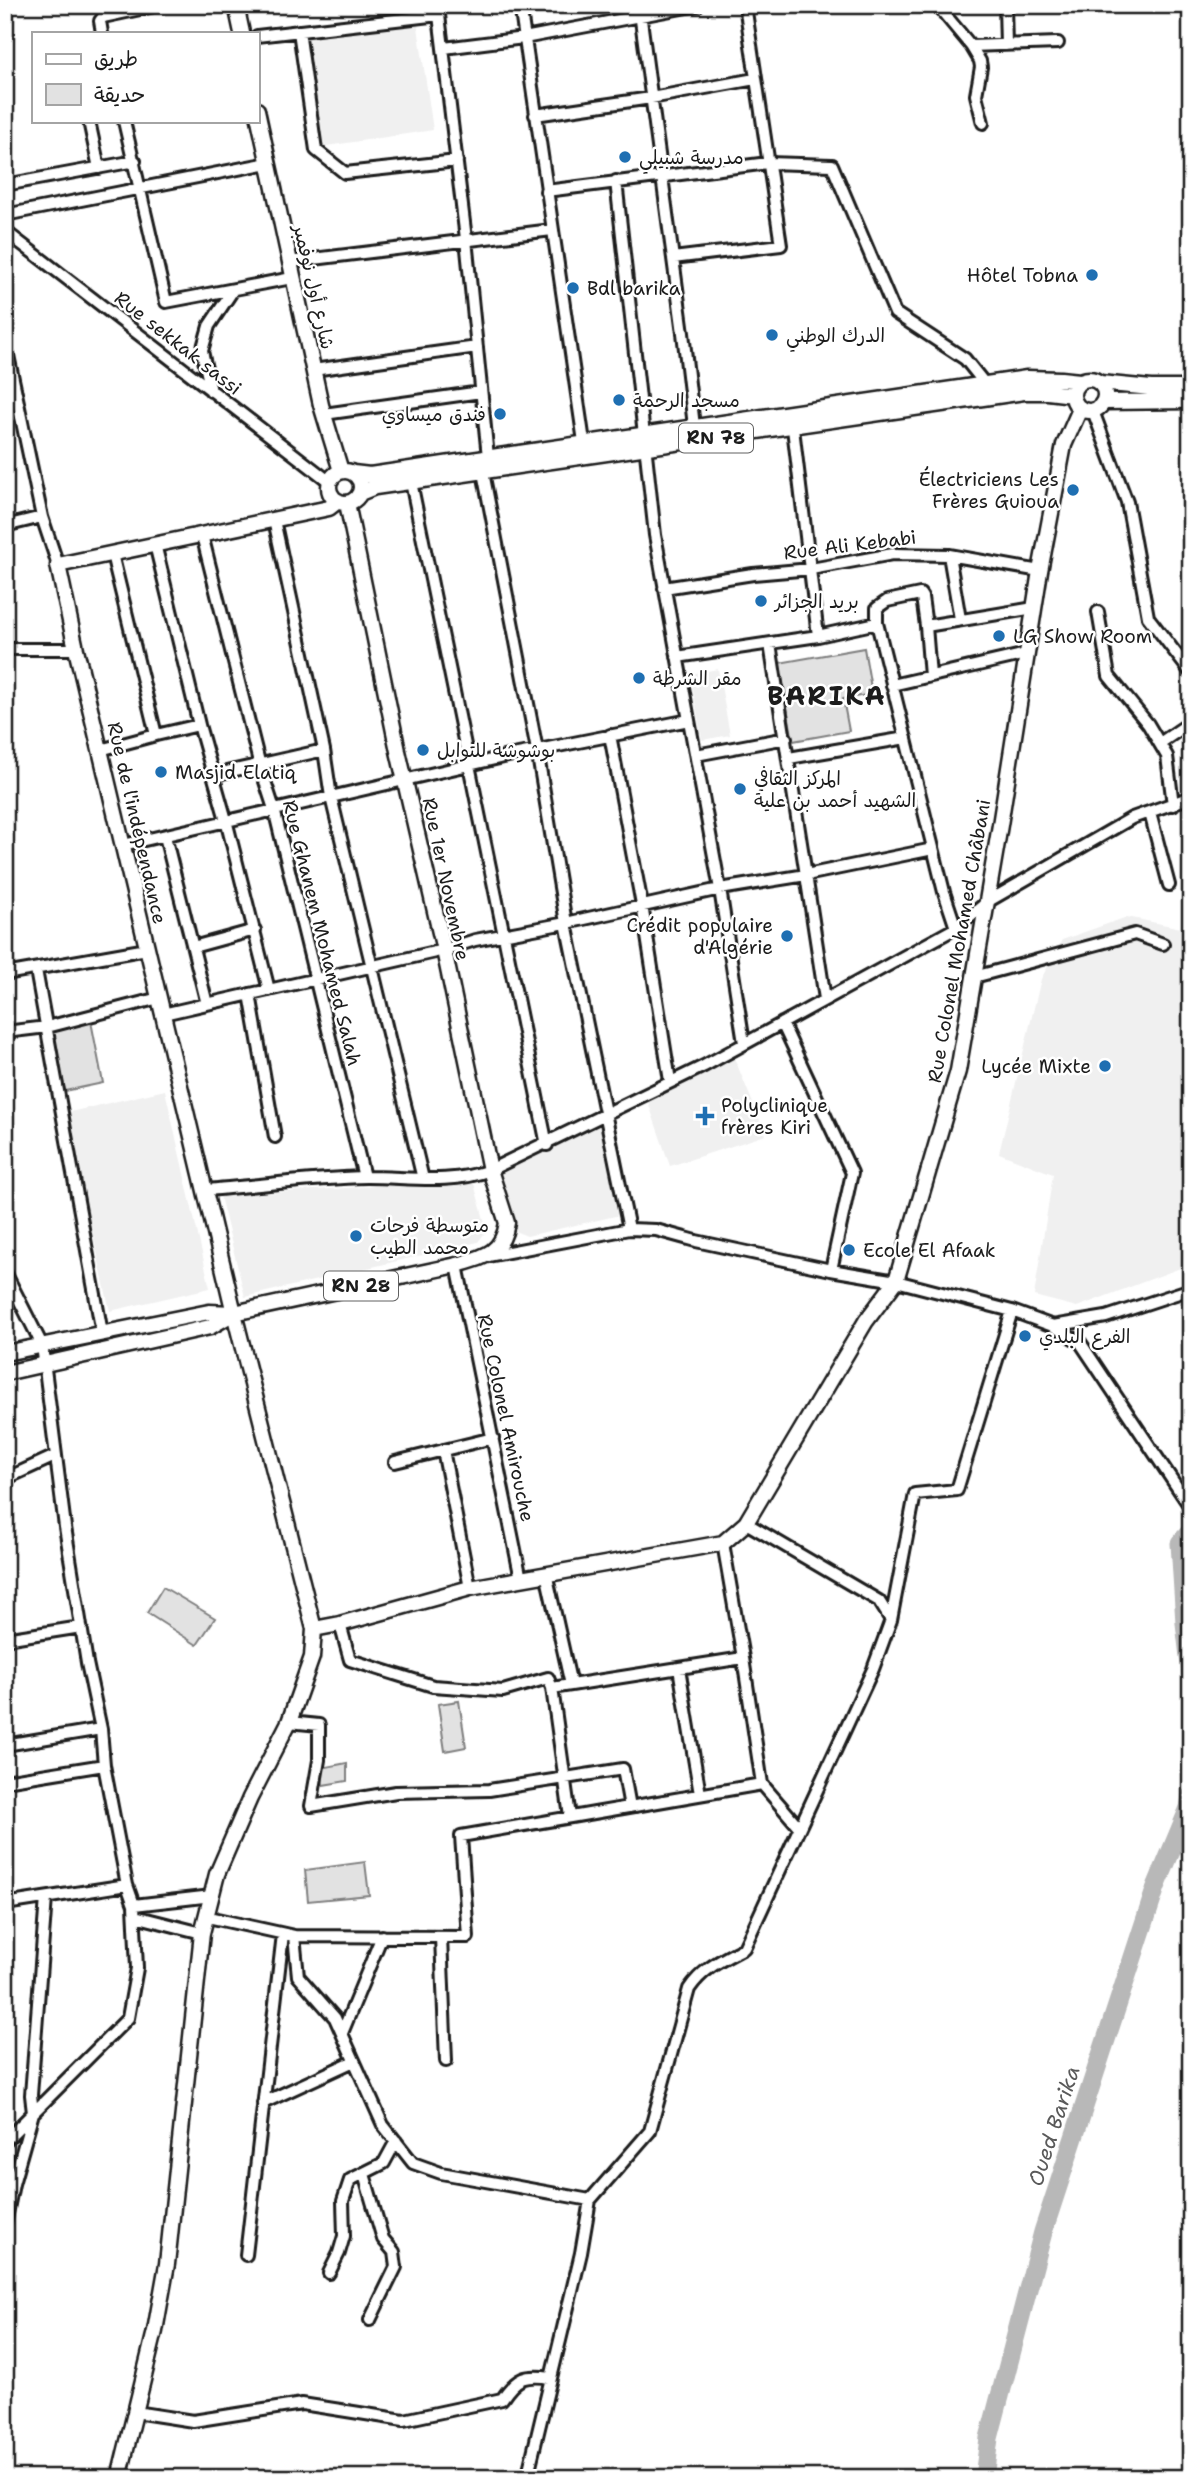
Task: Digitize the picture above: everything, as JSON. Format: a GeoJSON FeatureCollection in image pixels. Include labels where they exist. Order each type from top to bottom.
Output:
{"type":"FeatureCollection","features":[{"type":"Feature","properties":{"kind":"main road"},"geometry":{"type":"LineString","coordinates":[[236,5],[242,32]]}},
{"type":"Feature","properties":{"kind":"main road","name":"شارع أول نوفمبر"},"geometry":{"type":"LineString","coordinates":[[259,120],[313,370],[324,414],[347,472]]}},
{"type":"Feature","properties":{"kind":"main road"},"geometry":{"type":"LineString","coordinates":[[342,502],[330,493],[330,482],[334,475],[347,472],[370,475],[486,464],[584,442],[694,426],[792,419],[1027,378],[1080,382],[1090,379],[1100,383],[1151,388],[1191,388]]}},
{"type":"Feature","properties":{"kind":"main road"},"geometry":{"type":"LineString","coordinates":[[1080,382],[1073,395],[1075,403],[1092,407],[1191,401]]}},
{"type":"Feature","properties":{"kind":"main road"},"geometry":{"type":"LineString","coordinates":[[1092,407],[1105,392],[1100,383]]}},
{"type":"Feature","properties":{"kind":"main road","name":"RN 78"},"geometry":{"type":"LineString","coordinates":[[360,493],[375,487],[411,482],[486,464],[647,449],[792,419],[1024,392],[1073,395]]}},
{"type":"Feature","properties":{"kind":"main road","name":"Rue Colonel Mohamed Châbani"},"geometry":{"type":"LineString","coordinates":[[723,1543],[747,1522],[866,1321],[896,1281],[958,1071],[1040,571],[1064,445],[1092,407]]}},
{"type":"Feature","properties":{"kind":"main road"},"geometry":{"type":"LineString","coordinates":[[58,565],[329,508],[355,500],[360,493],[360,482],[347,472]]}},
{"type":"Feature","properties":{"kind":"main road","name":"Rue 1er Novembre"},"geometry":{"type":"LineString","coordinates":[[342,502],[444,950],[490,1170],[507,1223],[500,1244],[488,1256]]}},
{"type":"Feature","properties":{"kind":"main road","name":"Rue de l'indépendance"},"geometry":{"type":"LineString","coordinates":[[58,565],[234,1313],[314,1629]]}},
{"type":"Feature","properties":{"kind":"main road","name":"RN 28"},"geometry":{"type":"LineString","coordinates":[[5,1353],[209,1312],[234,1313],[488,1256]]}},
{"type":"Feature","properties":{"kind":"main road","name":"RN 28"},"geometry":{"type":"LineString","coordinates":[[5,1373],[210,1327],[234,1313]]}},
{"type":"Feature","properties":{"kind":"main road"},"geometry":{"type":"LineString","coordinates":[[120,2478],[155,2331],[167,2264],[202,1933],[217,1874],[250,1798],[289,1722],[312,1657],[314,1629],[470,1587],[723,1543]]}},
{"type":"Feature","properties":{"kind":"street"},"geometry":{"type":"LineString","coordinates":[[102,32],[100,21],[108,10],[159,5]]}},
{"type":"Feature","properties":{"kind":"street"},"geometry":{"type":"LineString","coordinates":[[520,5],[584,442]]}},
{"type":"Feature","properties":{"kind":"street"},"geometry":{"type":"LineString","coordinates":[[444,48],[524,38],[640,11],[698,5]]}},
{"type":"Feature","properties":{"kind":"street"},"geometry":{"type":"LineString","coordinates":[[673,258],[781,245],[745,5]]}},
{"type":"Feature","properties":{"kind":"street"},"geometry":{"type":"LineString","coordinates":[[937,5],[971,46],[981,67],[976,95],[983,123]]}},
{"type":"Feature","properties":{"kind":"street"},"geometry":{"type":"LineString","coordinates":[[1005,5],[1006,45]]}},
{"type":"Feature","properties":{"kind":"street"},"geometry":{"type":"LineString","coordinates":[[259,36],[439,10],[466,239],[486,464],[566,923],[629,1229]]}},
{"type":"Feature","properties":{"kind":"street"},"geometry":{"type":"LineString","coordinates":[[640,11],[694,426]]}},
{"type":"Feature","properties":{"kind":"street"},"geometry":{"type":"LineString","coordinates":[[299,31],[316,150],[345,173],[457,161]]}},
{"type":"Feature","properties":{"kind":"street"},"geometry":{"type":"LineString","coordinates":[[971,46],[1058,43]]}},
{"type":"Feature","properties":{"kind":"street"},"geometry":{"type":"LineString","coordinates":[[535,115],[755,79]]}},
{"type":"Feature","properties":{"kind":"street"},"geometry":{"type":"LineString","coordinates":[[89,122],[99,168]]}},
{"type":"Feature","properties":{"kind":"street"},"geometry":{"type":"LineString","coordinates":[[124,122],[166,302],[292,278]]}},
{"type":"Feature","properties":{"kind":"street"},"geometry":{"type":"LineString","coordinates":[[5,185],[135,161]]}},
{"type":"Feature","properties":{"kind":"street"},"geometry":{"type":"LineString","coordinates":[[5,215],[268,163]]}},
{"type":"Feature","properties":{"kind":"street"},"geometry":{"type":"LineString","coordinates":[[546,191],[768,163],[832,165],[895,313],[965,359],[985,384]]}},
{"type":"Feature","properties":{"kind":"street"},"geometry":{"type":"LineString","coordinates":[[616,181],[655,535],[720,889],[744,1043]]}},
{"type":"Feature","properties":{"kind":"street"},"geometry":{"type":"LineString","coordinates":[[289,262],[552,230]]}},
{"type":"Feature","properties":{"kind":"street","name":"Rue sekkak sassi"},"geometry":{"type":"LineString","coordinates":[[5,231],[330,482]]}},
{"type":"Feature","properties":{"kind":"street"},"geometry":{"type":"LineString","coordinates":[[211,391],[202,351],[209,326],[233,290]]}},
{"type":"Feature","properties":{"kind":"street","name":"Rue de l'indépendance"},"geometry":{"type":"LineString","coordinates":[[5,341],[42,517],[58,565]]}},
{"type":"Feature","properties":{"kind":"street"},"geometry":{"type":"LineString","coordinates":[[313,370],[477,347]]}},
{"type":"Feature","properties":{"kind":"street"},"geometry":{"type":"LineString","coordinates":[[324,414],[481,393]]}},
{"type":"Feature","properties":{"kind":"street"},"geometry":{"type":"LineString","coordinates":[[1092,407],[1127,502],[1148,617],[1191,673]]}},
{"type":"Feature","properties":{"kind":"street"},"geometry":{"type":"LineString","coordinates":[[792,419],[818,636]]}},
{"type":"Feature","properties":{"kind":"street"},"geometry":{"type":"LineString","coordinates":[[411,482],[547,1144]]}},
{"type":"Feature","properties":{"kind":"street"},"geometry":{"type":"LineString","coordinates":[[5,526],[42,517]]}},
{"type":"Feature","properties":{"kind":"street"},"geometry":{"type":"LineString","coordinates":[[274,520],[324,750],[331,797],[423,1178]]}},
{"type":"Feature","properties":{"kind":"street","name":"Rue Ghanem Mohamed Salah"},"geometry":{"type":"LineString","coordinates":[[202,535],[260,766],[274,808],[364,1177]]}},
{"type":"Feature","properties":{"kind":"street"},"geometry":{"type":"LineString","coordinates":[[155,544],[199,725],[269,990]]}},
{"type":"Feature","properties":{"kind":"street"},"geometry":{"type":"LineString","coordinates":[[112,554],[156,736]]}},
{"type":"Feature","properties":{"kind":"street","name":"Rue Ali Kebabi"},"geometry":{"type":"LineString","coordinates":[[664,588],[753,574],[811,569],[893,554],[949,555],[1040,571]]}},
{"type":"Feature","properties":{"kind":"street"},"geometry":{"type":"LineString","coordinates":[[949,555],[960,619]]}},
{"type":"Feature","properties":{"kind":"street"},"geometry":{"type":"LineString","coordinates":[[930,676],[922,597],[920,594],[882,603],[877,608],[877,623],[944,892],[956,928]]}},
{"type":"Feature","properties":{"kind":"street"},"geometry":{"type":"LineString","coordinates":[[926,626],[1034,608]]}},
{"type":"Feature","properties":{"kind":"street"},"geometry":{"type":"LineString","coordinates":[[1098,612],[1109,676],[1149,724],[1167,756],[1173,805]]}},
{"type":"Feature","properties":{"kind":"street"},"geometry":{"type":"LineString","coordinates":[[677,657],[818,636],[877,623]]}},
{"type":"Feature","properties":{"kind":"street"},"geometry":{"type":"LineString","coordinates":[[770,644],[825,999]]}},
{"type":"Feature","properties":{"kind":"street"},"geometry":{"type":"LineString","coordinates":[[5,649],[76,649]]}},
{"type":"Feature","properties":{"kind":"street"},"geometry":{"type":"LineString","coordinates":[[892,685],[1026,654]]}},
{"type":"Feature","properties":{"kind":"street"},"geometry":{"type":"LineString","coordinates":[[122,845],[404,779],[689,720]]}},
{"type":"Feature","properties":{"kind":"street"},"geometry":{"type":"LineString","coordinates":[[1160,743],[1191,722]]}},
{"type":"Feature","properties":{"kind":"street"},"geometry":{"type":"LineString","coordinates":[[100,750],[199,725]]}},
{"type":"Feature","properties":{"kind":"street"},"geometry":{"type":"LineString","coordinates":[[610,735],[642,905],[670,1081]]}},
{"type":"Feature","properties":{"kind":"street"},"geometry":{"type":"LineString","coordinates":[[696,755],[786,738]]}},
{"type":"Feature","properties":{"kind":"street"},"geometry":{"type":"LineString","coordinates":[[789,758],[906,738]]}},
{"type":"Feature","properties":{"kind":"street"},"geometry":{"type":"LineString","coordinates":[[213,775],[324,750]]}},
{"type":"Feature","properties":{"kind":"street"},"geometry":{"type":"LineString","coordinates":[[205,1190],[364,1177],[455,1179],[472,1177],[490,1170],[704,1066],[956,928],[987,902],[1132,818],[1191,797]]}},
{"type":"Feature","properties":{"kind":"street"},"geometry":{"type":"LineString","coordinates":[[1150,813],[1169,885]]}},
{"type":"Feature","properties":{"kind":"street"},"geometry":{"type":"LineString","coordinates":[[165,836],[207,1004]]}},
{"type":"Feature","properties":{"kind":"street"},"geometry":{"type":"LineString","coordinates":[[163,1014],[444,950],[474,940],[720,889],[806,875],[933,849]]}},
{"type":"Feature","properties":{"kind":"street"},"geometry":{"type":"LineString","coordinates":[[193,947],[254,930]]}},
{"type":"Feature","properties":{"kind":"street"},"geometry":{"type":"LineString","coordinates":[[974,977],[1135,934],[1163,944]]}},
{"type":"Feature","properties":{"kind":"street"},"geometry":{"type":"LineString","coordinates":[[5,974],[148,949]]}},
{"type":"Feature","properties":{"kind":"street"},"geometry":{"type":"LineString","coordinates":[[36,970],[102,1333]]}},
{"type":"Feature","properties":{"kind":"street"},"geometry":{"type":"LineString","coordinates":[[250,994],[275,1137]]}},
{"type":"Feature","properties":{"kind":"street"},"geometry":{"type":"LineString","coordinates":[[5,1032],[47,1027],[159,998]]}},
{"type":"Feature","properties":{"kind":"street"},"geometry":{"type":"LineString","coordinates":[[782,1023],[852,1173],[831,1270]]}},
{"type":"Feature","properties":{"kind":"street"},"geometry":{"type":"LineString","coordinates":[[488,1256],[629,1229],[656,1230],[831,1270],[896,1281],[1012,1311],[1053,1326],[1080,1342],[1191,1508]]}},
{"type":"Feature","properties":{"kind":"street","name":"Rue Colonel Amirouche"},"geometry":{"type":"LineString","coordinates":[[457,1265],[521,1579]]}},
{"type":"Feature","properties":{"kind":"street"},"geometry":{"type":"LineString","coordinates":[[5,1272],[42,1345],[55,1456],[81,1627],[101,1729],[104,1765],[127,1885],[135,1910],[137,1968],[128,2018],[5,2141]]}},
{"type":"Feature","properties":{"kind":"street"},"geometry":{"type":"LineString","coordinates":[[1053,1326],[1106,1317],[1191,1289]]}},
{"type":"Feature","properties":{"kind":"street"},"geometry":{"type":"LineString","coordinates":[[527,2478],[582,2253],[590,2200],[650,2130],[689,1989],[709,1967],[744,1948],[873,1670],[891,1620],[915,1494],[957,1490],[1012,1311]]}},
{"type":"Feature","properties":{"kind":"street"},"geometry":{"type":"LineString","coordinates":[[395,1462],[493,1438]]}},
{"type":"Feature","properties":{"kind":"street"},"geometry":{"type":"LineString","coordinates":[[443,1450],[470,1587]]}},
{"type":"Feature","properties":{"kind":"street"},"geometry":{"type":"LineString","coordinates":[[5,1479],[55,1456]]}},
{"type":"Feature","properties":{"kind":"street"},"geometry":{"type":"LineString","coordinates":[[747,1522],[879,1601],[891,1620]]}},
{"type":"Feature","properties":{"kind":"street"},"geometry":{"type":"LineString","coordinates":[[723,1543],[744,1658],[762,1784],[799,1827]]}},
{"type":"Feature","properties":{"kind":"street"},"geometry":{"type":"LineString","coordinates":[[546,1573],[571,1685]]}},
{"type":"Feature","properties":{"kind":"street"},"geometry":{"type":"LineString","coordinates":[[340,1624],[350,1660],[433,1686],[503,1691],[548,1678],[552,1688],[570,1817]]}},
{"type":"Feature","properties":{"kind":"street"},"geometry":{"type":"LineString","coordinates":[[5,1639],[81,1627]]}},
{"type":"Feature","properties":{"kind":"street"},"geometry":{"type":"LineString","coordinates":[[552,1688],[744,1658]]}},
{"type":"Feature","properties":{"kind":"street"},"geometry":{"type":"LineString","coordinates":[[679,1668],[700,1794]]}},
{"type":"Feature","properties":{"kind":"street"},"geometry":{"type":"LineString","coordinates":[[289,1722],[319,1725],[318,1760],[310,1806],[396,1793],[489,1790],[623,1769],[630,1807]]}},
{"type":"Feature","properties":{"kind":"street"},"geometry":{"type":"LineString","coordinates":[[5,1745],[101,1729]]}},
{"type":"Feature","properties":{"kind":"street"},"geometry":{"type":"LineString","coordinates":[[5,1781],[104,1765]]}},
{"type":"Feature","properties":{"kind":"street"},"geometry":{"type":"LineString","coordinates":[[208,1917],[288,1935],[468,1937],[461,1836],[762,1784]]}},
{"type":"Feature","properties":{"kind":"street"},"geometry":{"type":"LineString","coordinates":[[5,1904],[127,1885]]}},
{"type":"Feature","properties":{"kind":"street"},"geometry":{"type":"LineString","coordinates":[[135,1910],[212,1896]]}},
{"type":"Feature","properties":{"kind":"street"},"geometry":{"type":"LineString","coordinates":[[5,2224],[33,2113],[31,2095],[46,1898]]}},
{"type":"Feature","properties":{"kind":"street"},"geometry":{"type":"LineString","coordinates":[[135,1910],[202,1933]]}},
{"type":"Feature","properties":{"kind":"street"},"geometry":{"type":"LineString","coordinates":[[288,1935],[298,1976],[335,2018],[383,2125],[413,2163],[441,2173],[590,2200]]}},
{"type":"Feature","properties":{"kind":"street"},"geometry":{"type":"LineString","coordinates":[[246,2255],[263,2103],[288,1935]]}},
{"type":"Feature","properties":{"kind":"street"},"geometry":{"type":"LineString","coordinates":[[342,2033],[382,1936]]}},
{"type":"Feature","properties":{"kind":"street"},"geometry":{"type":"LineString","coordinates":[[441,1937],[446,2061]]}},
{"type":"Feature","properties":{"kind":"street"},"geometry":{"type":"LineString","coordinates":[[263,2103],[354,2061]]}},
{"type":"Feature","properties":{"kind":"street"},"geometry":{"type":"LineString","coordinates":[[328,2273],[339,2253],[344,2236],[343,2201],[350,2180],[384,2163],[396,2141]]}},
{"type":"Feature","properties":{"kind":"street"},"geometry":{"type":"LineString","coordinates":[[364,2174],[383,2239],[394,2252],[396,2267],[370,2320]]}},
{"type":"Feature","properties":{"kind":"street"},"geometry":{"type":"LineString","coordinates":[[135,2412],[193,2421],[220,2419],[302,2404],[404,2420],[502,2399],[513,2383],[526,2376],[551,2378]]}},
{"type":"Feature","properties":{"kind":"shaded area"},"geometry":{"type":"Polygon","coordinates":[[[417,20],[433,130],[320,147],[304,37],[417,20]]]}},
{"type":"Feature","properties":{"kind":"shaded area"},"geometry":{"type":"Polygon","coordinates":[[[718,669],[730,735],[702,740],[690,674],[718,669]]]}},
{"type":"Feature","properties":{"kind":"shaded area","name":"Lycée Mixte"},"geometry":{"type":"Polygon","coordinates":[[[1127,917],[1191,930],[1191,1264],[1077,1307],[1034,1296],[1053,1174],[999,1153],[1041,979],[1062,940],[1127,917]]]}},
{"type":"Feature","properties":{"kind":"shaded area","name":"Polyclinique frères Kiri"},"geometry":{"type":"Polygon","coordinates":[[[731,1050],[766,1135],[670,1166],[646,1096],[731,1050]]]}},
{"type":"Feature","properties":{"kind":"shaded area"},"geometry":{"type":"Polygon","coordinates":[[[165,1090],[210,1288],[110,1311],[66,1113],[165,1090]]]}},
{"type":"Feature","properties":{"kind":"shaded area"},"geometry":{"type":"Polygon","coordinates":[[[603,1120],[620,1215],[527,1236],[513,1229],[499,1170],[603,1120]]]}},
{"type":"Feature","properties":{"kind":"shaded area","name":"متوسطة فرحات محمد الطيب"},"geometry":{"type":"Polygon","coordinates":[[[473,1180],[487,1230],[478,1242],[245,1297],[220,1196],[473,1180]]]}},
{"type":"Feature","properties":{"kind":"green space"},"geometry":{"type":"Polygon","coordinates":[[[864,648],[872,694],[843,699],[849,731],[793,741],[779,663],[864,648]]]}},
{"type":"Feature","properties":{"kind":"green space"},"geometry":{"type":"Polygon","coordinates":[[[90,1016],[103,1083],[65,1091],[51,1024],[90,1016]]]}},
{"type":"Feature","properties":{"kind":"green space"},"geometry":{"type":"Polygon","coordinates":[[[163,1587],[215,1618],[197,1645],[147,1613],[163,1587]]]}},
{"type":"Feature","properties":{"kind":"green space"},"geometry":{"type":"Polygon","coordinates":[[[459,1701],[466,1747],[445,1751],[438,1704],[459,1701]]]}},
{"type":"Feature","properties":{"kind":"green space"},"geometry":{"type":"Polygon","coordinates":[[[347,1763],[347,1781],[323,1785],[321,1768],[347,1763]]]}},
{"type":"Feature","properties":{"kind":"green space"},"geometry":{"type":"Polygon","coordinates":[[[365,1862],[369,1895],[308,1901],[305,1870],[365,1862]]]}},
{"type":"Feature","properties":{"kind":"waterway","name":"Oued Barika"},"geometry":{"type":"LineString","coordinates":[[1191,1531],[1180,1543],[1191,1674]]}},
{"type":"Feature","properties":{"kind":"waterway","name":"Oued Barika"},"geometry":{"type":"LineString","coordinates":[[984,2478],[989,2438],[1043,2232],[1156,1887],[1189,1808],[1191,1796]]}},
{"type":"Feature","properties":{"kind":"place","name":"مدرسة شبيلي"},"geometry":{"type":"Point","coordinates":[625,157]}},
{"type":"Feature","properties":{"kind":"place","name":"Hôtel Tobna"},"geometry":{"type":"Point","coordinates":[1092,275]}},
{"type":"Feature","properties":{"kind":"place","name":"Bdl barika"},"geometry":{"type":"Point","coordinates":[573,288]}},
{"type":"Feature","properties":{"kind":"place","name":"الدرك الوطني"},"geometry":{"type":"Point","coordinates":[772,335]}},
{"type":"Feature","properties":{"kind":"place","name":"مسجد الرحمة"},"geometry":{"type":"Point","coordinates":[619,400]}},
{"type":"Feature","properties":{"kind":"place","name":"فندق ميساوي"},"geometry":{"type":"Point","coordinates":[500,414]}},
{"type":"Feature","properties":{"kind":"place","name":"Électriciens Les Frères Guioua"},"geometry":{"type":"Point","coordinates":[1073,490]}},
{"type":"Feature","properties":{"kind":"place","name":"بريد الجزائر"},"geometry":{"type":"Point","coordinates":[761,601]}},
{"type":"Feature","properties":{"kind":"place","name":"LG Show Room"},"geometry":{"type":"Point","coordinates":[999,636]}},
{"type":"Feature","properties":{"kind":"place","name":"مقر الشرطة"},"geometry":{"type":"Point","coordinates":[639,678]}},
{"type":"Feature","properties":{"kind":"place","name":"بوشوشة للتوابل"},"geometry":{"type":"Point","coordinates":[423,750]}},
{"type":"Feature","properties":{"kind":"place","name":"Masjid Elatiq"},"geometry":{"type":"Point","coordinates":[161,772]}},
{"type":"Feature","properties":{"kind":"place","name":"المركز الثقافي الشهيد أحمد بن علية"},"geometry":{"type":"Point","coordinates":[740,789]}},
{"type":"Feature","properties":{"kind":"place","name":"Crédit populaire d'Algérie"},"geometry":{"type":"Point","coordinates":[787,936]}},
{"type":"Feature","properties":{"kind":"place","name":"Lycée Mixte"},"geometry":{"type":"Point","coordinates":[1105,1066]}},
{"type":"Feature","properties":{"kind":"place","name":"Polyclinique frères Kiri"},"geometry":{"type":"Point","coordinates":[705,1116]}},
{"type":"Feature","properties":{"kind":"place","name":"متوسطة فرحات محمد الطيب"},"geometry":{"type":"Point","coordinates":[356,1236]}},
{"type":"Feature","properties":{"kind":"place","name":"Ecole El Afaak"},"geometry":{"type":"Point","coordinates":[849,1250]}},
{"type":"Feature","properties":{"kind":"place","name":"الفرع البلدي"},"geometry":{"type":"Point","coordinates":[1025,1336]}},
{"type":"Feature","properties":{"kind":"district","name":"BARIKA"},"geometry":{"type":"Point","coordinates":[827,695]}}]}
